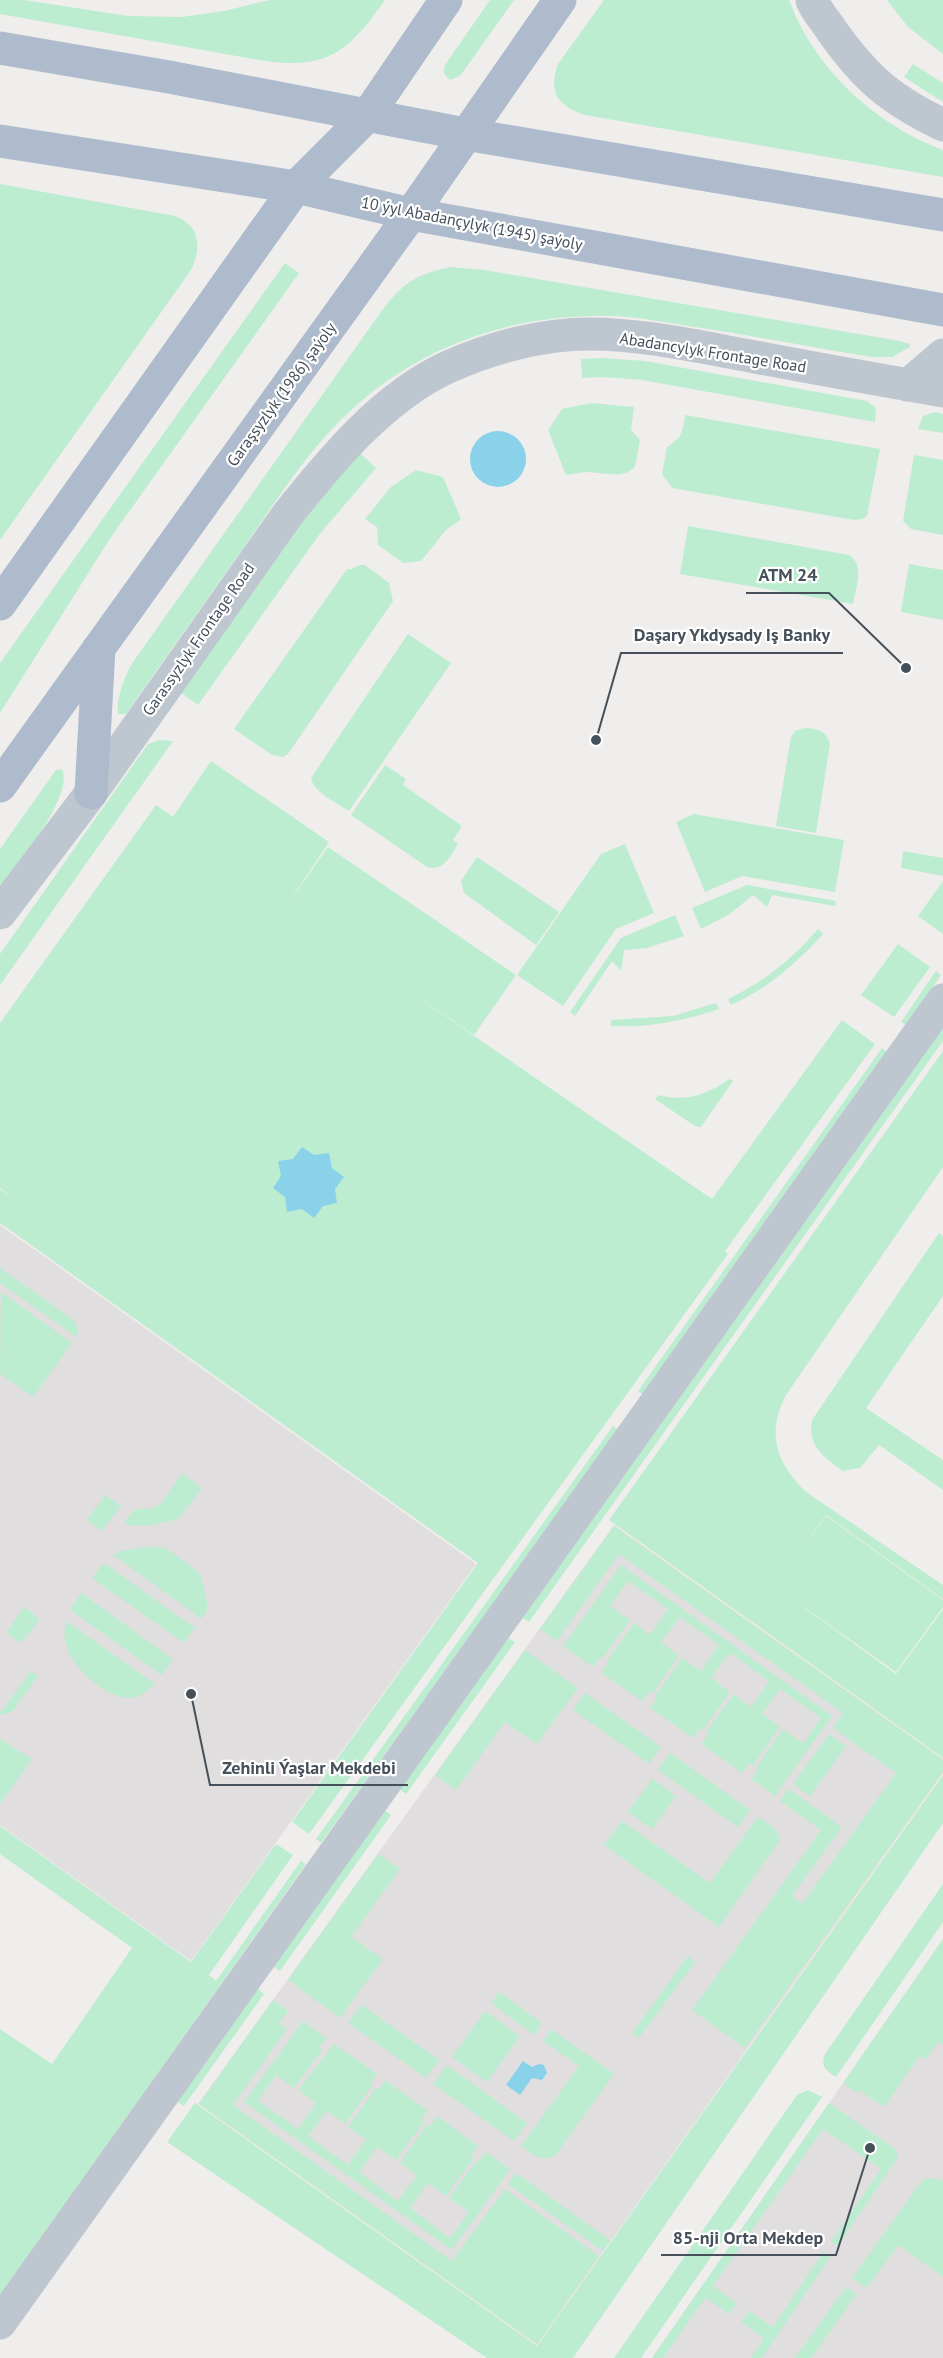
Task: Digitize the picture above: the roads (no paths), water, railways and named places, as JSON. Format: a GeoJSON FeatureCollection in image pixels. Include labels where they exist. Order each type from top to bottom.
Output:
{"type":"FeatureCollection","features":[{"type":"Feature","properties":{"kind":"main road"},"geometry":{"type":"LineString","coordinates":[[0,604],[296,187],[367,116],[446,0]]}},
{"type":"Feature","properties":{"kind":"main road","name":"Garaşsyzlyk (1986) şaýoly"},"geometry":{"type":"LineString","coordinates":[[0,786],[411,214],[560,0]]}},
{"type":"Feature","properties":{"kind":"main road"},"geometry":{"type":"LineString","coordinates":[[0,48],[169,77],[465,134],[943,215]]}},
{"type":"Feature","properties":{"kind":"main road","name":"10 ýyl Abadançylyk (1945) şaýoly"},"geometry":{"type":"LineString","coordinates":[[0,141],[296,187],[411,214],[943,310]]}},
{"type":"Feature","properties":{"kind":"main road"},"geometry":{"type":"LineString","coordinates":[[91,793],[99,648]]}},
{"type":"Feature","properties":{"kind":"street"},"geometry":{"type":"LineString","coordinates":[[812,0],[835,35],[875,84],[911,110],[943,125]]}},
{"type":"Feature","properties":{"kind":"street","name":"Abadancylyk Frontage Road"},"geometry":{"type":"LineString","coordinates":[[418,385],[446,368],[509,346],[587,334],[665,341],[943,391]]}},
{"type":"Feature","properties":{"kind":"street"},"geometry":{"type":"LineString","coordinates":[[908,385],[943,355]]}},
{"type":"Feature","properties":{"kind":"street","name":"Garassyzlyk Frontage Road"},"geometry":{"type":"LineString","coordinates":[[0,913],[91,793],[288,513],[344,446],[378,415],[418,385]]}},
{"type":"Feature","properties":{"kind":"street"},"geometry":{"type":"LineString","coordinates":[[0,2324],[943,1000]]}},
{"type":"Feature","properties":{"kind":"water"},"geometry":{"type":"Polygon","coordinates":[[[493,431],[503,431],[518,439],[524,448],[526,459],[524,470],[518,479],[503,487],[493,487],[482,482],[475,475],[470,464],[470,454],[475,443],[482,436],[493,431]]]}},
{"type":"Feature","properties":{"kind":"water"},"geometry":{"type":"Polygon","coordinates":[[[302,1147],[314,1155],[329,1153],[332,1168],[344,1177],[335,1189],[337,1203],[323,1206],[314,1218],[302,1209],[287,1212],[285,1197],[273,1188],[281,1176],[278,1161],[293,1159],[302,1147]]]}},
{"type":"Feature","properties":{"kind":"water"},"geometry":{"type":"Polygon","coordinates":[[[523,2061],[532,2067],[539,2064],[544,2065],[547,2073],[542,2080],[532,2078],[520,2095],[506,2085],[523,2061]]]}},
{"type":"Feature","properties":{"kind":"place","name":"ATM 24"},"geometry":{"type":"Point","coordinates":[906,668]}},
{"type":"Feature","properties":{"kind":"place","name":"Daşary Ykdysady Iş Banky"},"geometry":{"type":"Point","coordinates":[596,740]}},
{"type":"Feature","properties":{"kind":"place","name":"Zehinli Ýaşlar Mekdebi"},"geometry":{"type":"Point","coordinates":[191,1694]}},
{"type":"Feature","properties":{"kind":"place","name":"85-nji Orta Mekdep"},"geometry":{"type":"Point","coordinates":[870,2148]}}]}
